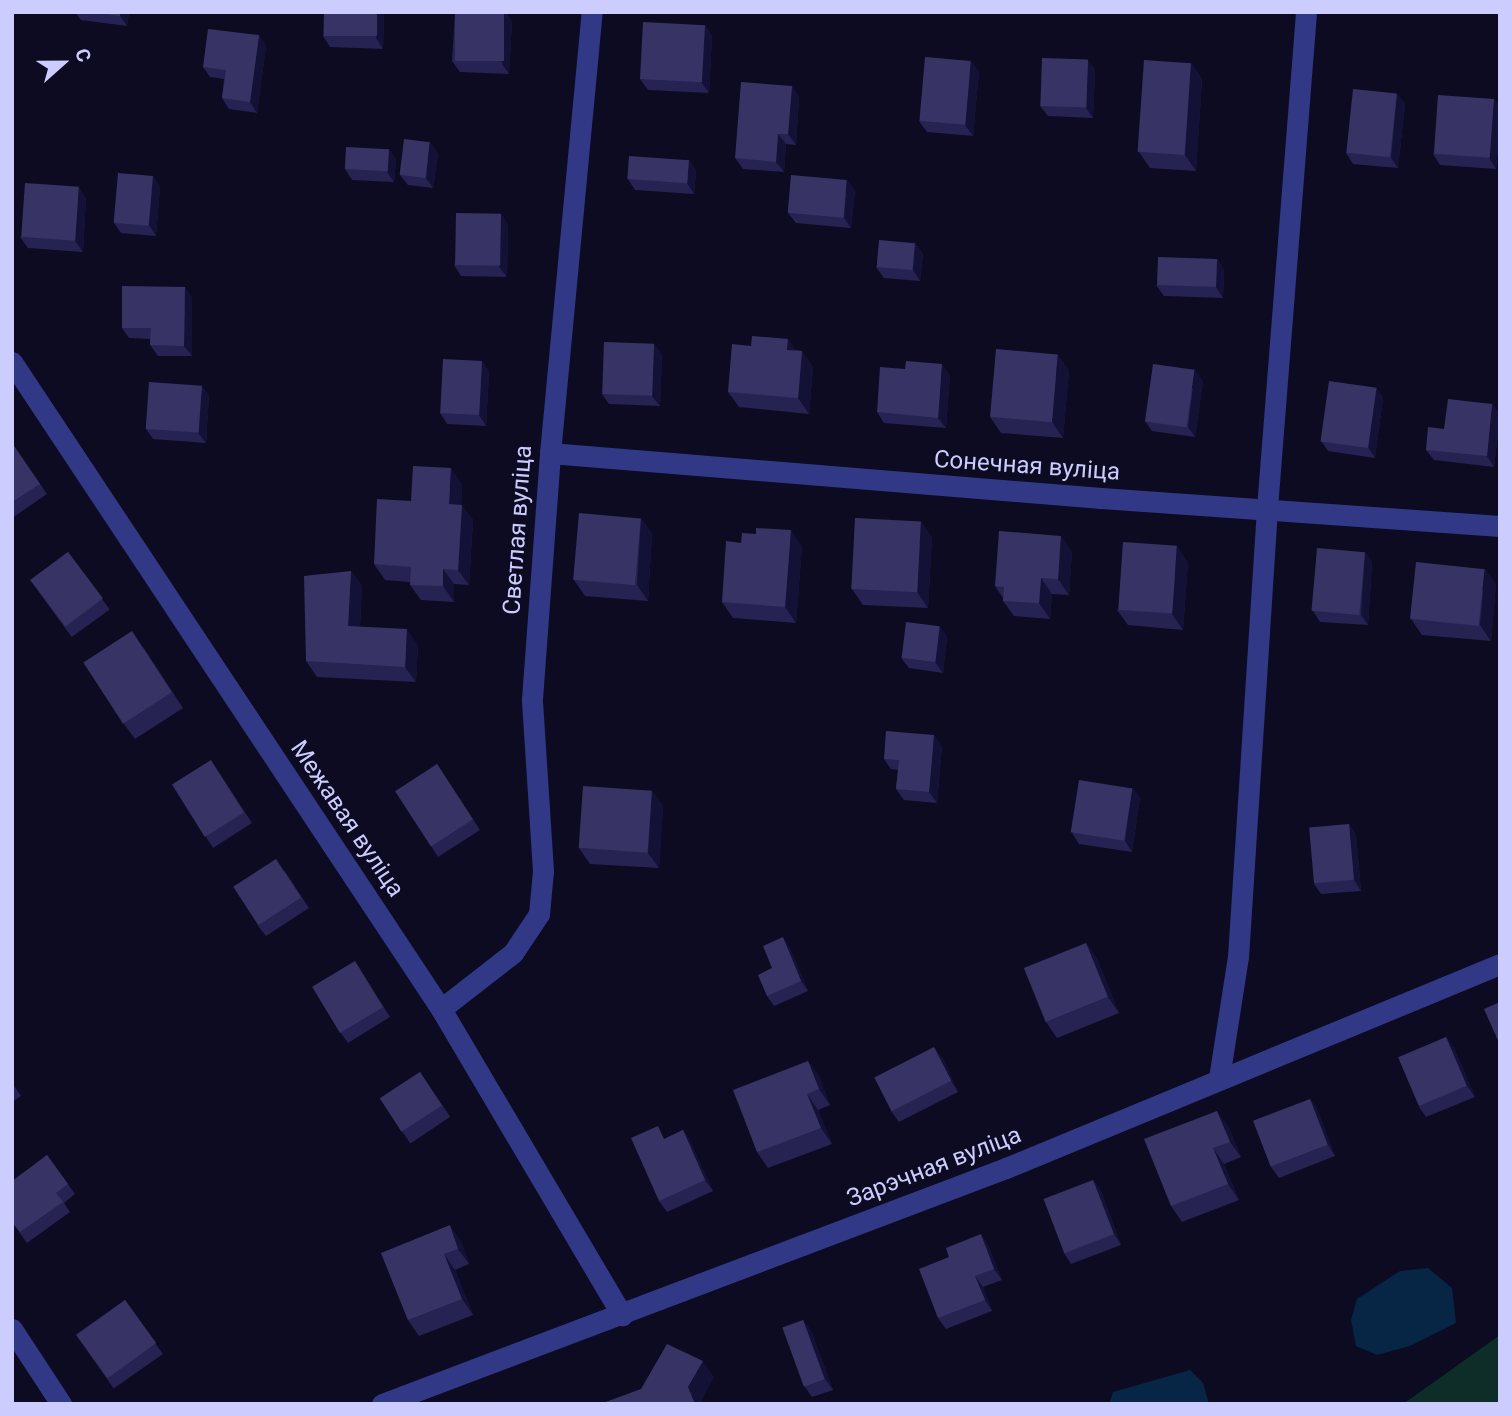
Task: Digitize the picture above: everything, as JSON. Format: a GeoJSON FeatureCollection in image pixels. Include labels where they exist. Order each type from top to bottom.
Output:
{"type":"FeatureCollection","features":[{"type":"Feature","properties":{"kind":"street","name":"Светлая вуліца"},"geometry":{"type":"LineString","coordinates":[[440,1009],[513,953],[539,914],[544,871],[532,699],[550,453],[593,12]]}},
{"type":"Feature","properties":{"kind":"street"},"geometry":{"type":"LineString","coordinates":[[1219,1078],[1238,957],[1267,508],[1306,12]]}},
{"type":"Feature","properties":{"kind":"street","name":"Межавая вуліца"},"geometry":{"type":"LineString","coordinates":[[12,362],[440,1009],[622,1315]]}},
{"type":"Feature","properties":{"kind":"street","name":"Сонечная вуліца"},"geometry":{"type":"LineString","coordinates":[[550,453],[1101,498],[1500,526]]}},
{"type":"Feature","properties":{"kind":"street","name":"Зарэчная вуліца"},"geometry":{"type":"LineString","coordinates":[[382,1404],[1006,1168],[1500,964]]}},
{"type":"Feature","properties":{"kind":"street"},"geometry":{"type":"LineString","coordinates":[[12,1329],[61,1404]]}},
{"type":"Feature","properties":{"kind":"green space"},"geometry":{"type":"Polygon","coordinates":[[[1500,1335],[1500,1404],[1403,1404],[1500,1335]]]}},
{"type":"Feature","properties":{"kind":"water"},"geometry":{"type":"Polygon","coordinates":[[[1428,1268],[1452,1288],[1456,1323],[1410,1346],[1377,1355],[1356,1346],[1351,1320],[1357,1299],[1400,1271],[1428,1268]]]}},
{"type":"Feature","properties":{"kind":"water"},"geometry":{"type":"Polygon","coordinates":[[[1190,1370],[1203,1383],[1209,1404],[1109,1404],[1113,1392],[1190,1370]]]}},
{"type":"Feature","properties":{"kind":"building"},"geometry":{"type":"Polygon","coordinates":[[[94,12],[120,12],[120,16],[94,12]]]}},
{"type":"Feature","properties":{"kind":"building"},"geometry":{"type":"Polygon","coordinates":[[[324,12],[377,12],[377,36],[324,36],[324,12]]]}},
{"type":"Feature","properties":{"kind":"building"},"geometry":{"type":"Polygon","coordinates":[[[455,12],[504,12],[504,61],[455,61],[455,12]]]}},
{"type":"Feature","properties":{"kind":"building"},"geometry":{"type":"Polygon","coordinates":[[[643,22],[705,25],[702,82],[640,79],[643,22]]]}},
{"type":"Feature","properties":{"kind":"building"},"geometry":{"type":"Polygon","coordinates":[[[208,29],[259,35],[250,102],[222,98],[226,70],[203,67],[208,29]]]}},
{"type":"Feature","properties":{"kind":"building"},"geometry":{"type":"Polygon","coordinates":[[[925,57],[971,61],[965,125],[919,121],[925,57]]]}},
{"type":"Feature","properties":{"kind":"building"},"geometry":{"type":"Polygon","coordinates":[[[1042,58],[1088,60],[1086,108],[1040,106],[1042,58]]]}},
{"type":"Feature","properties":{"kind":"building"},"geometry":{"type":"Polygon","coordinates":[[[1144,60],[1191,63],[1184,155],[1138,152],[1144,60]]]}},
{"type":"Feature","properties":{"kind":"building"},"geometry":{"type":"Polygon","coordinates":[[[741,82],[792,86],[788,134],[778,134],[776,162],[735,158],[741,82]]]}},
{"type":"Feature","properties":{"kind":"building"},"geometry":{"type":"Polygon","coordinates":[[[1353,89],[1397,94],[1390,157],[1346,153],[1353,89]]]}},
{"type":"Feature","properties":{"kind":"building"},"geometry":{"type":"Polygon","coordinates":[[[1438,95],[1494,99],[1490,158],[1434,154],[1438,95]]]}},
{"type":"Feature","properties":{"kind":"building"},"geometry":{"type":"Polygon","coordinates":[[[404,139],[430,142],[425,178],[400,175],[404,139]]]}},
{"type":"Feature","properties":{"kind":"building"},"geometry":{"type":"Polygon","coordinates":[[[346,147],[389,149],[388,171],[345,169],[346,147]]]}},
{"type":"Feature","properties":{"kind":"building"},"geometry":{"type":"Polygon","coordinates":[[[629,156],[689,160],[687,183],[627,179],[629,156]]]}},
{"type":"Feature","properties":{"kind":"building"},"geometry":{"type":"Polygon","coordinates":[[[118,173],[153,176],[149,226],[114,223],[118,173]]]}},
{"type":"Feature","properties":{"kind":"building"},"geometry":{"type":"Polygon","coordinates":[[[791,175],[847,180],[843,218],[788,213],[791,175]]]}},
{"type":"Feature","properties":{"kind":"building"},"geometry":{"type":"Polygon","coordinates":[[[25,183],[79,187],[75,241],[21,237],[25,183]]]}},
{"type":"Feature","properties":{"kind":"building"},"geometry":{"type":"Polygon","coordinates":[[[456,213],[501,214],[500,266],[455,265],[456,213]]]}},
{"type":"Feature","properties":{"kind":"building"},"geometry":{"type":"Polygon","coordinates":[[[879,240],[915,243],[913,270],[877,267],[879,240]]]}},
{"type":"Feature","properties":{"kind":"building"},"geometry":{"type":"Polygon","coordinates":[[[1158,257],[1217,259],[1216,287],[1157,285],[1158,257]]]}},
{"type":"Feature","properties":{"kind":"building"},"geometry":{"type":"Polygon","coordinates":[[[122,286],[185,287],[184,346],[150,345],[151,328],[122,328],[122,286]]]}},
{"type":"Feature","properties":{"kind":"building"},"geometry":{"type":"Polygon","coordinates":[[[752,336],[788,339],[787,350],[802,351],[798,398],[728,392],[732,344],[751,346],[752,336]]]}},
{"type":"Feature","properties":{"kind":"building"},"geometry":{"type":"Polygon","coordinates":[[[604,342],[654,344],[652,396],[602,394],[604,342]]]}},
{"type":"Feature","properties":{"kind":"building"},"geometry":{"type":"Polygon","coordinates":[[[996,349],[1058,354],[1052,422],[990,417],[996,349]]]}},
{"type":"Feature","properties":{"kind":"building"},"geometry":{"type":"Polygon","coordinates":[[[443,359],[482,361],[479,415],[440,413],[443,359]]]}},
{"type":"Feature","properties":{"kind":"building"},"geometry":{"type":"Polygon","coordinates":[[[906,361],[942,364],[938,418],[877,412],[880,367],[905,369],[906,361]]]}},
{"type":"Feature","properties":{"kind":"building"},"geometry":{"type":"Polygon","coordinates":[[[1153,364],[1195,370],[1187,427],[1145,421],[1153,364]]]}},
{"type":"Feature","properties":{"kind":"building"},"geometry":{"type":"Polygon","coordinates":[[[1329,381],[1377,388],[1368,448],[1321,441],[1329,381]]]}},
{"type":"Feature","properties":{"kind":"building"},"geometry":{"type":"Polygon","coordinates":[[[149,382],[202,386],[199,433],[146,429],[149,382]]]}},
{"type":"Feature","properties":{"kind":"building"},"geometry":{"type":"Polygon","coordinates":[[[1448,399],[1492,404],[1487,456],[1426,450],[1428,427],[1444,429],[1448,399]]]}},
{"type":"Feature","properties":{"kind":"building"},"geometry":{"type":"Polygon","coordinates":[[[12,443],[40,484],[12,502],[12,443]]]}},
{"type":"Feature","properties":{"kind":"building"},"geometry":{"type":"Polygon","coordinates":[[[413,466],[451,468],[449,504],[462,505],[458,570],[443,569],[443,586],[410,585],[411,567],[374,564],[377,499],[411,501],[413,466]]]}},
{"type":"Feature","properties":{"kind":"building"},"geometry":{"type":"Polygon","coordinates":[[[579,513],[641,518],[635,585],[573,580],[579,513]]]}},
{"type":"Feature","properties":{"kind":"building"},"geometry":{"type":"Polygon","coordinates":[[[855,518],[921,521],[917,592],[851,589],[855,518]]]}},
{"type":"Feature","properties":{"kind":"building"},"geometry":{"type":"Polygon","coordinates":[[[756,528],[791,530],[785,607],[722,602],[726,541],[741,543],[742,533],[756,534],[756,528]]]}},
{"type":"Feature","properties":{"kind":"building"},"geometry":{"type":"Polygon","coordinates":[[[999,531],[1061,536],[1058,579],[1041,578],[1039,603],[1003,601],[1004,587],[995,586],[999,531]]]}},
{"type":"Feature","properties":{"kind":"building"},"geometry":{"type":"Polygon","coordinates":[[[1123,542],[1177,546],[1172,614],[1118,610],[1123,542]]]}},
{"type":"Feature","properties":{"kind":"building"},"geometry":{"type":"Polygon","coordinates":[[[1317,548],[1365,552],[1359,615],[1312,611],[1317,548]]]}},
{"type":"Feature","properties":{"kind":"building"},"geometry":{"type":"Polygon","coordinates":[[[68,552],[103,598],[65,627],[30,580],[68,552]]]}},
{"type":"Feature","properties":{"kind":"building"},"geometry":{"type":"Polygon","coordinates":[[[1416,562],[1485,569],[1479,626],[1410,619],[1416,562]]]}},
{"type":"Feature","properties":{"kind":"building"},"geometry":{"type":"Polygon","coordinates":[[[351,571],[348,626],[407,629],[405,667],[306,661],[304,576],[351,571]]]}},
{"type":"Feature","properties":{"kind":"building"},"geometry":{"type":"Polygon","coordinates":[[[906,622],[940,626],[935,662],[902,658],[906,622]]]}},
{"type":"Feature","properties":{"kind":"building"},"geometry":{"type":"Polygon","coordinates":[[[132,631],[172,692],[123,724],[83,663],[132,631]]]}},
{"type":"Feature","properties":{"kind":"building"},"geometry":{"type":"Polygon","coordinates":[[[886,731],[934,735],[929,792],[896,789],[899,760],[884,759],[886,731]]]}},
{"type":"Feature","properties":{"kind":"building"},"geometry":{"type":"Polygon","coordinates":[[[211,760],[244,813],[205,837],[172,784],[211,760]]]}},
{"type":"Feature","properties":{"kind":"building"},"geometry":{"type":"Polygon","coordinates":[[[437,764],[473,819],[431,847],[395,791],[437,764]]]}},
{"type":"Feature","properties":{"kind":"building"},"geometry":{"type":"Polygon","coordinates":[[[1079,780],[1132,788],[1124,841],[1071,832],[1079,780]]]}},
{"type":"Feature","properties":{"kind":"building"},"geometry":{"type":"Polygon","coordinates":[[[583,786],[652,791],[648,853],[579,848],[583,786]]]}},
{"type":"Feature","properties":{"kind":"building"},"geometry":{"type":"Polygon","coordinates":[[[1349,824],[1354,880],[1314,883],[1309,827],[1349,824]]]}},
{"type":"Feature","properties":{"kind":"building"},"geometry":{"type":"Polygon","coordinates":[[[276,859],[301,898],[258,925],[233,887],[276,859]]]}},
{"type":"Feature","properties":{"kind":"building"},"geometry":{"type":"Polygon","coordinates":[[[783,937],[801,981],[767,996],[758,975],[772,968],[763,946],[783,937]]]}},
{"type":"Feature","properties":{"kind":"building"},"geometry":{"type":"Polygon","coordinates":[[[1086,943],[1108,997],[1046,1022],[1024,968],[1086,943]]]}},
{"type":"Feature","properties":{"kind":"building"},"geometry":{"type":"Polygon","coordinates":[[[355,961],[383,1007],[340,1033],[312,987],[355,961]]]}},
{"type":"Feature","properties":{"kind":"building"},"geometry":{"type":"Polygon","coordinates":[[[1500,1002],[1500,1045],[1484,1009],[1500,1002]]]}},
{"type":"Feature","properties":{"kind":"building"},"geometry":{"type":"Polygon","coordinates":[[[1446,1037],[1467,1086],[1419,1106],[1398,1057],[1446,1037]]]}},
{"type":"Feature","properties":{"kind":"building"},"geometry":{"type":"Polygon","coordinates":[[[934,1047],[951,1081],[892,1111],[874,1077],[934,1047]]]}},
{"type":"Feature","properties":{"kind":"building"},"geometry":{"type":"Polygon","coordinates":[[[808,1061],[819,1089],[807,1094],[821,1128],[757,1152],[733,1090],[808,1061]]]}},
{"type":"Feature","properties":{"kind":"building"},"geometry":{"type":"Polygon","coordinates":[[[420,1072],[442,1106],[402,1132],[380,1098],[420,1072]]]}},
{"type":"Feature","properties":{"kind":"building"},"geometry":{"type":"Polygon","coordinates":[[[1310,1099],[1328,1145],[1271,1167],[1253,1121],[1310,1099]]]}},
{"type":"Feature","properties":{"kind":"building"},"geometry":{"type":"Polygon","coordinates":[[[1217,1111],[1230,1142],[1213,1148],[1228,1184],[1171,1206],[1144,1139],[1217,1111]]]}},
{"type":"Feature","properties":{"kind":"building"},"geometry":{"type":"Polygon","coordinates":[[[658,1126],[664,1139],[683,1130],[705,1180],[659,1201],[631,1138],[658,1126]]]}},
{"type":"Feature","properties":{"kind":"building"},"geometry":{"type":"Polygon","coordinates":[[[47,1155],[68,1184],[56,1193],[63,1202],[20,1232],[12,1222],[12,1181],[47,1155]]]}},
{"type":"Feature","properties":{"kind":"building"},"geometry":{"type":"Polygon","coordinates":[[[1093,1180],[1114,1234],[1064,1253],[1044,1199],[1093,1180]]]}},
{"type":"Feature","properties":{"kind":"building"},"geometry":{"type":"Polygon","coordinates":[[[450,1225],[458,1249],[444,1254],[462,1299],[408,1320],[381,1253],[450,1225]]]}},
{"type":"Feature","properties":{"kind":"building"},"geometry":{"type":"Polygon","coordinates":[[[981,1234],[994,1269],[975,1276],[985,1300],[938,1318],[919,1269],[949,1257],[946,1248],[981,1234]]]}},
{"type":"Feature","properties":{"kind":"building"},"geometry":{"type":"Polygon","coordinates":[[[125,1300],[156,1343],[108,1378],[76,1335],[125,1300]]]}},
{"type":"Feature","properties":{"kind":"building"},"geometry":{"type":"Polygon","coordinates":[[[803,1320],[825,1379],[804,1387],[782,1328],[803,1320]]]}},
{"type":"Feature","properties":{"kind":"building"},"geometry":{"type":"Polygon","coordinates":[[[667,1344],[703,1361],[688,1387],[695,1404],[600,1404],[641,1389],[667,1344]]]}}]}
